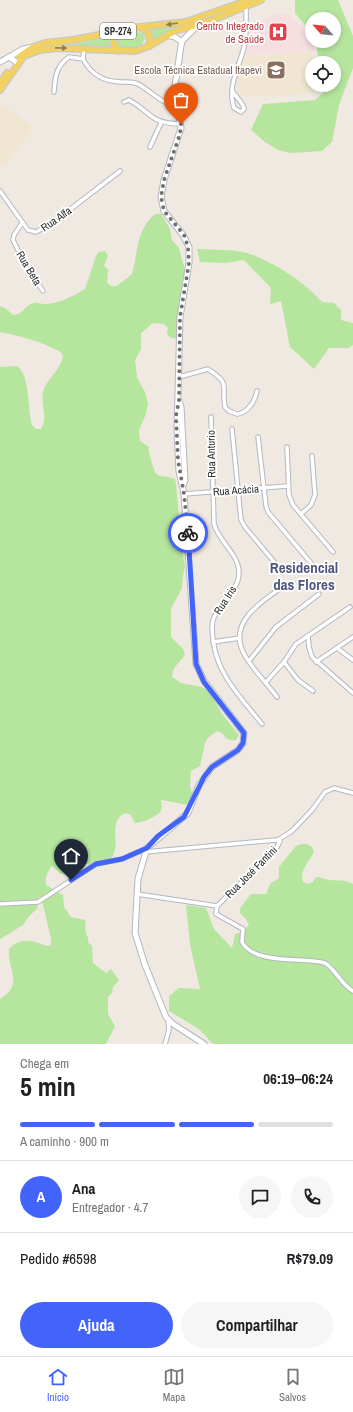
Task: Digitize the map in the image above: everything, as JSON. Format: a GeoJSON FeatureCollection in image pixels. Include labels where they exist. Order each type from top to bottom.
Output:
{"type":"FeatureCollection","features":[{"type":"Feature","properties":{"kind":"main road","name":"SP-274"},"geometry":{"type":"LineString","coordinates":[[0,83],[20,55],[32,47],[45,43],[73,40],[140,27],[186,22],[249,0]]}},
{"type":"Feature","properties":{"kind":"main road","name":"SP-274"},"geometry":{"type":"LineString","coordinates":[[0,90],[24,56],[45,48],[135,52],[185,27],[198,25],[261,0]]}},
{"type":"Feature","properties":{"kind":"main road"},"geometry":{"type":"LineString","coordinates":[[140,27],[148,32],[150,37],[149,46]]}},
{"type":"Feature","properties":{"kind":"main road"},"geometry":{"type":"LineString","coordinates":[[116,31],[112,39],[118,51]]}},
{"type":"Feature","properties":{"kind":"street"},"geometry":{"type":"LineString","coordinates":[[232,90],[236,99],[243,105],[244,109],[241,112],[234,108],[232,90],[235,74],[244,46],[246,6]]}},
{"type":"Feature","properties":{"kind":"street"},"geometry":{"type":"LineString","coordinates":[[165,1044],[169,1030],[168,1020],[145,965],[135,933],[140,868],[146,850],[158,836],[184,817],[204,777],[212,767],[238,750],[243,743],[244,737],[239,725],[204,682],[196,664],[183,487],[185,480],[181,407],[179,400],[180,317],[189,263],[188,247],[184,235],[164,211],[161,197],[164,180],[180,134],[181,124],[172,105],[182,42],[198,25]]}},
{"type":"Feature","properties":{"kind":"street"},"geometry":{"type":"LineString","coordinates":[[168,35],[175,37],[182,42]]}},
{"type":"Feature","properties":{"kind":"street"},"geometry":{"type":"LineString","coordinates":[[0,62],[23,48],[32,47]]}},
{"type":"Feature","properties":{"kind":"street"},"geometry":{"type":"LineString","coordinates":[[84,49],[83,59],[90,72],[114,81],[134,82],[161,100],[172,105]]}},
{"type":"Feature","properties":{"kind":"street"},"geometry":{"type":"LineString","coordinates":[[9,57],[16,62]]}},
{"type":"Feature","properties":{"kind":"street"},"geometry":{"type":"LineString","coordinates":[[54,92],[57,70],[61,64],[69,57],[83,59]]}},
{"type":"Feature","properties":{"kind":"street"},"geometry":{"type":"LineString","coordinates":[[124,102],[129,100],[133,102],[148,116],[161,123],[181,124]]}},
{"type":"Feature","properties":{"kind":"street"},"geometry":{"type":"LineString","coordinates":[[150,147],[161,123]]}},
{"type":"Feature","properties":{"kind":"street","name":"Rua Alfa"},"geometry":{"type":"LineString","coordinates":[[0,191],[28,230],[36,232],[63,217],[72,208],[120,171]]}},
{"type":"Feature","properties":{"kind":"street","name":"Rua Beta"},"geometry":{"type":"LineString","coordinates":[[22,223],[14,235],[13,240],[27,268],[43,291]]}},
{"type":"Feature","properties":{"kind":"street"},"geometry":{"type":"LineString","coordinates":[[179,377],[208,369],[223,380],[225,389],[225,407],[229,411],[237,414],[247,409],[256,397],[257,391]]}},
{"type":"Feature","properties":{"kind":"street","name":"Rua Anturio"},"geometry":{"type":"LineString","coordinates":[[211,417],[212,492]]}},
{"type":"Feature","properties":{"kind":"street"},"geometry":{"type":"LineString","coordinates":[[232,429],[241,520],[245,527],[275,563]]}},
{"type":"Feature","properties":{"kind":"street"},"geometry":{"type":"LineString","coordinates":[[258,437],[263,488],[268,512],[316,569]]}},
{"type":"Feature","properties":{"kind":"street"},"geometry":{"type":"LineString","coordinates":[[287,447],[289,495],[294,505],[333,552]]}},
{"type":"Feature","properties":{"kind":"street"},"geometry":{"type":"LineString","coordinates":[[302,514],[311,505],[315,495],[312,456]]}},
{"type":"Feature","properties":{"kind":"street","name":"Rua Acácia"},"geometry":{"type":"LineString","coordinates":[[184,494],[288,486]]}},
{"type":"Feature","properties":{"kind":"street","name":"Rua Iris"},"geometry":{"type":"LineString","coordinates":[[212,492],[216,532],[236,560],[239,574],[232,590],[213,620],[213,642],[216,660],[227,680],[262,724]]}},
{"type":"Feature","properties":{"kind":"street"},"geometry":{"type":"LineString","coordinates":[[277,697],[249,661],[244,653],[240,638],[242,625],[253,609],[285,585]]}},
{"type":"Feature","properties":{"kind":"street"},"geometry":{"type":"LineString","coordinates":[[249,661],[276,627],[319,594]]}},
{"type":"Feature","properties":{"kind":"street"},"geometry":{"type":"LineString","coordinates":[[266,682],[284,662],[296,644],[350,607]]}},
{"type":"Feature","properties":{"kind":"street"},"geometry":{"type":"LineString","coordinates":[[308,636],[310,653],[316,662],[353,693]]}},
{"type":"Feature","properties":{"kind":"street"},"geometry":{"type":"LineString","coordinates":[[316,662],[353,637]]}},
{"type":"Feature","properties":{"kind":"street"},"geometry":{"type":"LineString","coordinates":[[213,642],[240,638]]}},
{"type":"Feature","properties":{"kind":"street"},"geometry":{"type":"LineString","coordinates":[[337,648],[353,660]]}},
{"type":"Feature","properties":{"kind":"street"},"geometry":{"type":"LineString","coordinates":[[284,662],[298,680],[313,690]]}},
{"type":"Feature","properties":{"kind":"street"},"geometry":{"type":"LineString","coordinates":[[278,840],[292,831],[312,810],[325,792],[334,788],[353,792]]}},
{"type":"Feature","properties":{"kind":"street","name":"Rua José Fantini"},"geometry":{"type":"LineString","coordinates":[[0,904],[38,902],[96,864],[122,859],[146,850],[278,840],[279,845],[217,906],[137,894]]}},
{"type":"Feature","properties":{"kind":"street"},"geometry":{"type":"LineString","coordinates":[[217,906],[216,914],[244,929],[242,942],[250,950],[266,957],[325,963],[342,982],[353,991]]}},
{"type":"Feature","properties":{"kind":"street"},"geometry":{"type":"LineString","coordinates":[[168,1020],[204,1044]]}},
{"type":"Feature","properties":{"kind":"shaded area","name":"Centro Integrado de Saúde"},"geometry":{"type":"Polygon","coordinates":[[[274,14],[290,15],[305,29],[305,48],[314,48],[314,51],[244,55],[247,52],[249,29],[274,14]]]}},
{"type":"Feature","properties":{"kind":"shaded area","name":"Escola Técnica Estadual Itapevi"},"geometry":{"type":"Polygon","coordinates":[[[313,52],[313,56],[305,56],[305,92],[315,92],[281,96],[237,95],[237,77],[244,56],[313,52]]]}},
{"type":"Feature","properties":{"kind":"shaded area"},"geometry":{"type":"Polygon","coordinates":[[[0,103],[34,127],[4,168],[0,165],[0,103]]]}},
{"type":"Feature","properties":{"kind":"green space"},"geometry":{"type":"Polygon","coordinates":[[[295,0],[338,0],[353,36],[353,68],[339,105],[332,142],[322,151],[291,153],[278,150],[265,142],[251,130],[263,104],[315,100],[323,92],[341,92],[341,56],[318,56],[317,48],[341,48],[341,12],[305,12],[305,25],[295,13],[295,0]]]}},
{"type":"Feature","properties":{"kind":"green space"},"geometry":{"type":"Polygon","coordinates":[[[175,27],[152,41],[153,34],[148,29],[175,27]]]}},
{"type":"Feature","properties":{"kind":"green space"},"geometry":{"type":"Polygon","coordinates":[[[139,32],[144,34],[145,39],[140,47],[130,49],[118,47],[115,39],[117,36],[139,32]]]}},
{"type":"Feature","properties":{"kind":"green space"},"geometry":{"type":"Polygon","coordinates":[[[109,37],[110,48],[66,46],[109,37]]]}},
{"type":"Feature","properties":{"kind":"green space"},"geometry":{"type":"Polygon","coordinates":[[[155,214],[161,214],[170,229],[172,240],[179,248],[185,270],[179,313],[178,339],[171,338],[167,334],[168,328],[164,324],[153,323],[141,333],[141,349],[135,360],[137,377],[145,392],[148,403],[146,414],[139,430],[140,441],[149,447],[151,460],[156,474],[175,479],[176,484],[185,567],[182,588],[171,609],[171,637],[183,649],[185,654],[175,667],[172,677],[181,683],[202,687],[211,693],[222,714],[239,735],[236,740],[231,740],[217,731],[208,738],[205,743],[200,766],[191,771],[190,786],[193,796],[186,805],[161,800],[160,812],[150,819],[135,823],[130,814],[125,813],[119,817],[115,828],[114,854],[110,860],[90,866],[82,860],[75,843],[66,849],[64,856],[64,860],[68,865],[74,867],[74,870],[69,873],[61,874],[52,866],[48,873],[46,885],[63,895],[64,907],[71,917],[85,920],[85,931],[88,942],[92,946],[93,963],[106,973],[111,969],[119,980],[113,987],[112,993],[108,997],[108,1014],[115,1026],[106,1044],[0,1044],[0,999],[12,988],[13,982],[9,949],[13,945],[22,941],[37,942],[46,946],[51,945],[51,938],[41,897],[38,898],[38,908],[29,916],[23,925],[0,939],[0,367],[17,366],[21,371],[27,385],[32,425],[36,429],[41,429],[44,419],[44,389],[63,357],[61,352],[47,345],[24,337],[0,332],[0,306],[5,308],[13,315],[21,312],[33,303],[45,304],[62,301],[76,294],[85,289],[96,256],[99,252],[105,251],[108,256],[104,266],[108,269],[107,283],[111,286],[117,286],[132,274],[141,234],[144,227],[155,214]]]}},
{"type":"Feature","properties":{"kind":"green space"},"geometry":{"type":"Polygon","coordinates":[[[197,249],[229,250],[247,253],[267,261],[288,273],[307,287],[322,302],[334,303],[341,310],[341,320],[353,323],[353,345],[348,348],[329,348],[314,369],[290,347],[281,301],[270,304],[271,288],[244,260],[226,263],[200,262],[197,249]]]}},
{"type":"Feature","properties":{"kind":"green space"},"geometry":{"type":"Polygon","coordinates":[[[307,844],[312,847],[314,852],[303,870],[303,882],[308,884],[313,882],[316,877],[350,882],[353,884],[353,1044],[213,1044],[199,1029],[169,1011],[169,996],[179,988],[200,989],[190,944],[186,905],[206,908],[214,929],[232,948],[235,934],[242,932],[249,925],[240,913],[240,908],[251,894],[266,894],[270,884],[279,878],[279,867],[296,846],[307,844]]]}},
{"type":"Feature","properties":{"kind":"way so far"},"geometry":{"type":"LineString","coordinates":[[181,124],[180,134],[164,180],[161,205],[164,211],[184,235],[187,241],[189,255],[189,263],[181,303],[179,400],[176,416],[179,471],[183,487],[188,533]]}},
{"type":"Feature","properties":{"kind":"place","name":"Centro Integrado de Saúde"},"geometry":{"type":"Point","coordinates":[278,32]}},
{"type":"Feature","properties":{"kind":"place","name":"Escola Técnica Estadual Itapevi"},"geometry":{"type":"Point","coordinates":[276,70]}},
{"type":"Feature","properties":{"kind":"district","name":"Residencial das Flores"},"geometry":{"type":"Point","coordinates":[304,576]}},
{"type":"Feature","properties":{"kind":"route"},"geometry":{"type":"LineString","coordinates":[[71,880],[96,864],[122,859],[147,848],[158,836],[188,813],[199,785],[212,767],[238,750],[243,743],[244,733],[204,682],[196,664],[194,653],[188,533]]}}]}
